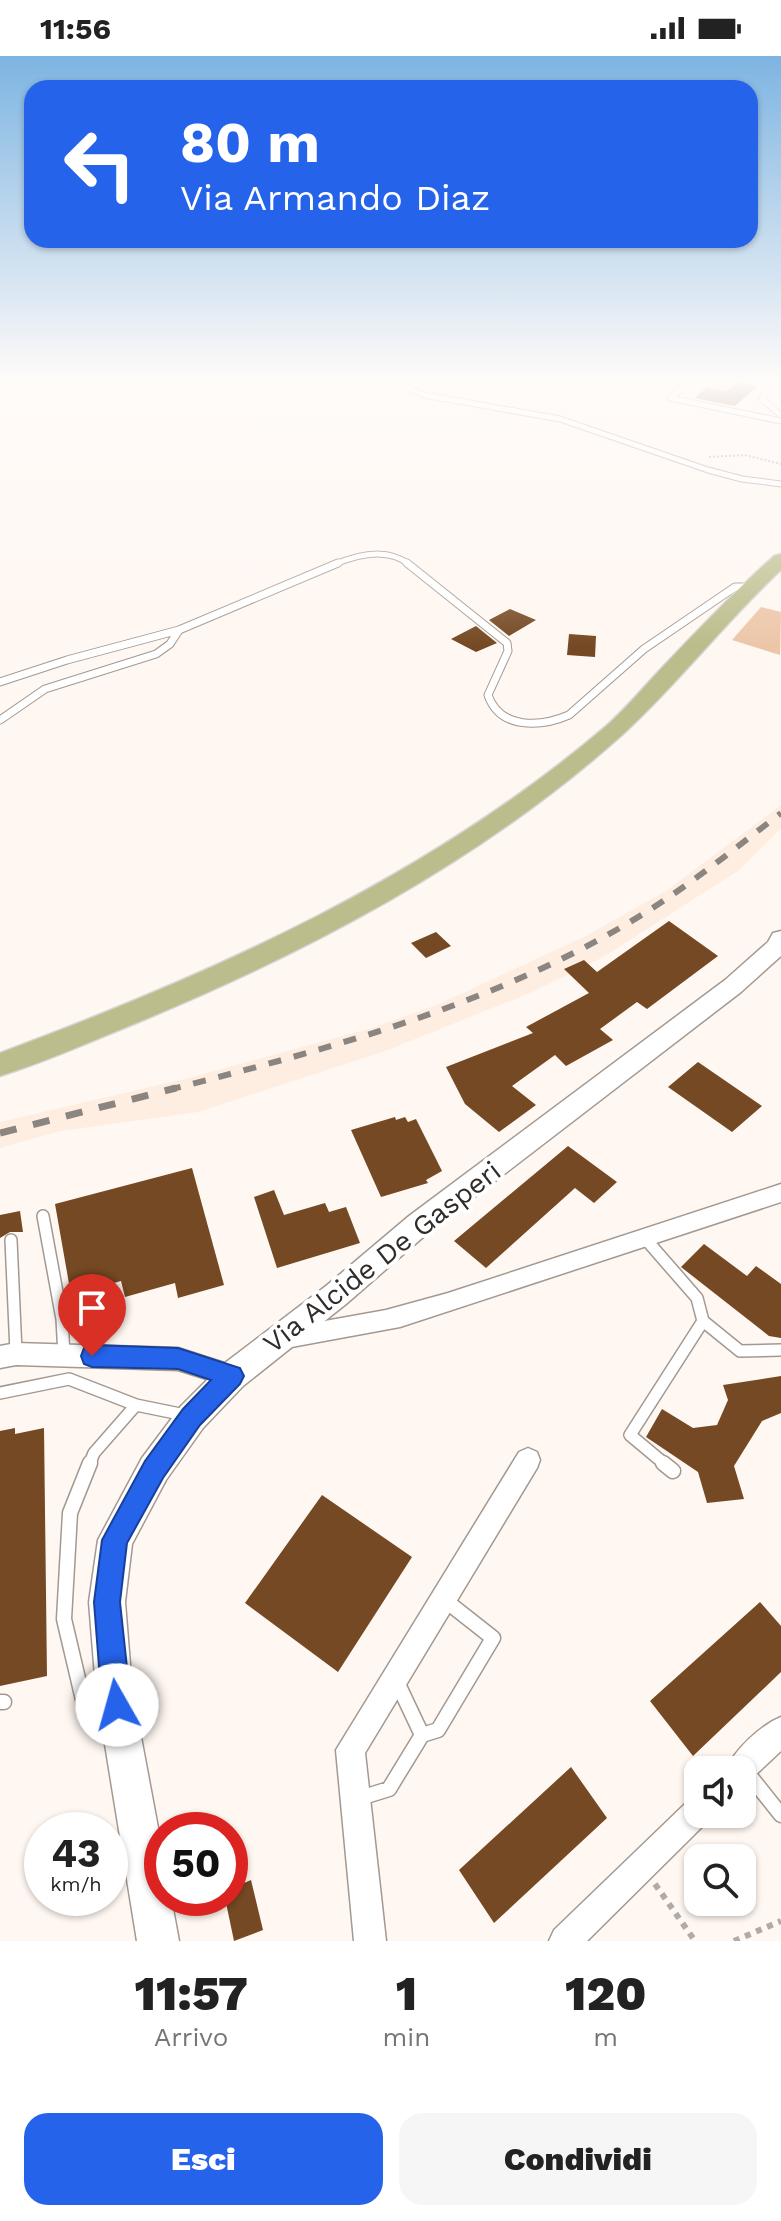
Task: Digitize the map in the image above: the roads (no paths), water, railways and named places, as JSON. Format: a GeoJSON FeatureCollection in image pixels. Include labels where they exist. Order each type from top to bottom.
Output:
{"type":"FeatureCollection","features":[{"type":"Feature","properties":{"kind":"main road"},"geometry":{"type":"LineString","coordinates":[[0,1065],[111,1024],[212,981],[318,928],[492,825],[549,785],[615,730],[751,587],[781,560]]}},
{"type":"Feature","properties":{"kind":"main road","name":"Via Alcide De Gasperi"},"geometry":{"type":"LineString","coordinates":[[158,1941],[117,1705],[107,1602],[115,1540],[154,1469],[192,1417],[232,1376],[336,1295],[419,1224],[733,986],[778,946],[781,939]]}},
{"type":"Feature","properties":{"kind":"street"},"geometry":{"type":"LineString","coordinates":[[276,1340],[396,1318],[497,1288],[643,1236],[781,1193]]}},
{"type":"Feature","properties":{"kind":"street"},"geometry":{"type":"LineString","coordinates":[[8,1355],[178,1359],[232,1376]]}},
{"type":"Feature","properties":{"kind":"street"},"geometry":{"type":"LineString","coordinates":[[370,1941],[350,1750],[528,1460]]}},
{"type":"Feature","properties":{"kind":"street"},"geometry":{"type":"LineString","coordinates":[[755,1756],[781,1731]]}},
{"type":"Feature","properties":{"kind":"street"},"geometry":{"type":"LineString","coordinates":[[565,1941],[684,1824]]}},
{"type":"Feature","properties":{"kind":"lane"},"geometry":{"type":"LineString","coordinates":[[711,470],[742,479],[781,484]]}},
{"type":"Feature","properties":{"kind":"lane"},"geometry":{"type":"LineString","coordinates":[[0,682],[67,660],[179,630],[349,558],[388,553],[399,556],[507,643],[508,651],[488,695],[490,702],[496,711],[513,721],[532,725],[554,722],[572,715],[643,650],[735,587],[751,587]]}},
{"type":"Feature","properties":{"kind":"lane"},"geometry":{"type":"LineString","coordinates":[[0,720],[45,689],[156,654],[170,644],[179,630]]}},
{"type":"Feature","properties":{"kind":"lane"},"geometry":{"type":"LineString","coordinates":[[43,1216],[62,1319],[64,1355]]}},
{"type":"Feature","properties":{"kind":"lane"},"geometry":{"type":"LineString","coordinates":[[643,1236],[697,1298],[703,1321],[740,1351],[781,1350]]}},
{"type":"Feature","properties":{"kind":"lane"},"geometry":{"type":"LineString","coordinates":[[8,1355],[11,1240]]}},
{"type":"Feature","properties":{"kind":"lane"},"geometry":{"type":"LineString","coordinates":[[673,1471],[630,1435],[703,1321]]}},
{"type":"Feature","properties":{"kind":"lane"},"geometry":{"type":"LineString","coordinates":[[0,1393],[69,1379],[136,1405],[192,1417]]}},
{"type":"Feature","properties":{"kind":"lane"},"geometry":{"type":"LineString","coordinates":[[117,1705],[84,1704],[64,1619],[70,1513],[94,1453],[136,1405]]}},
{"type":"Feature","properties":{"kind":"lane"},"geometry":{"type":"LineString","coordinates":[[357,1799],[389,1789],[422,1735],[438,1730],[493,1638],[443,1599]]}},
{"type":"Feature","properties":{"kind":"lane"},"geometry":{"type":"LineString","coordinates":[[395,1677],[422,1735]]}},
{"type":"Feature","properties":{"kind":"lane"},"geometry":{"type":"LineString","coordinates":[[756,1786],[781,1815]]}},
{"type":"Feature","properties":{"kind":"railway"},"geometry":{"type":"LineString","coordinates":[[168,1090],[341,1043],[455,1005],[511,982],[618,929],[660,903],[781,813]]}},
{"type":"Feature","properties":{"kind":"railway"},"geometry":{"type":"LineString","coordinates":[[0,1133],[176,1088]]}}]}
